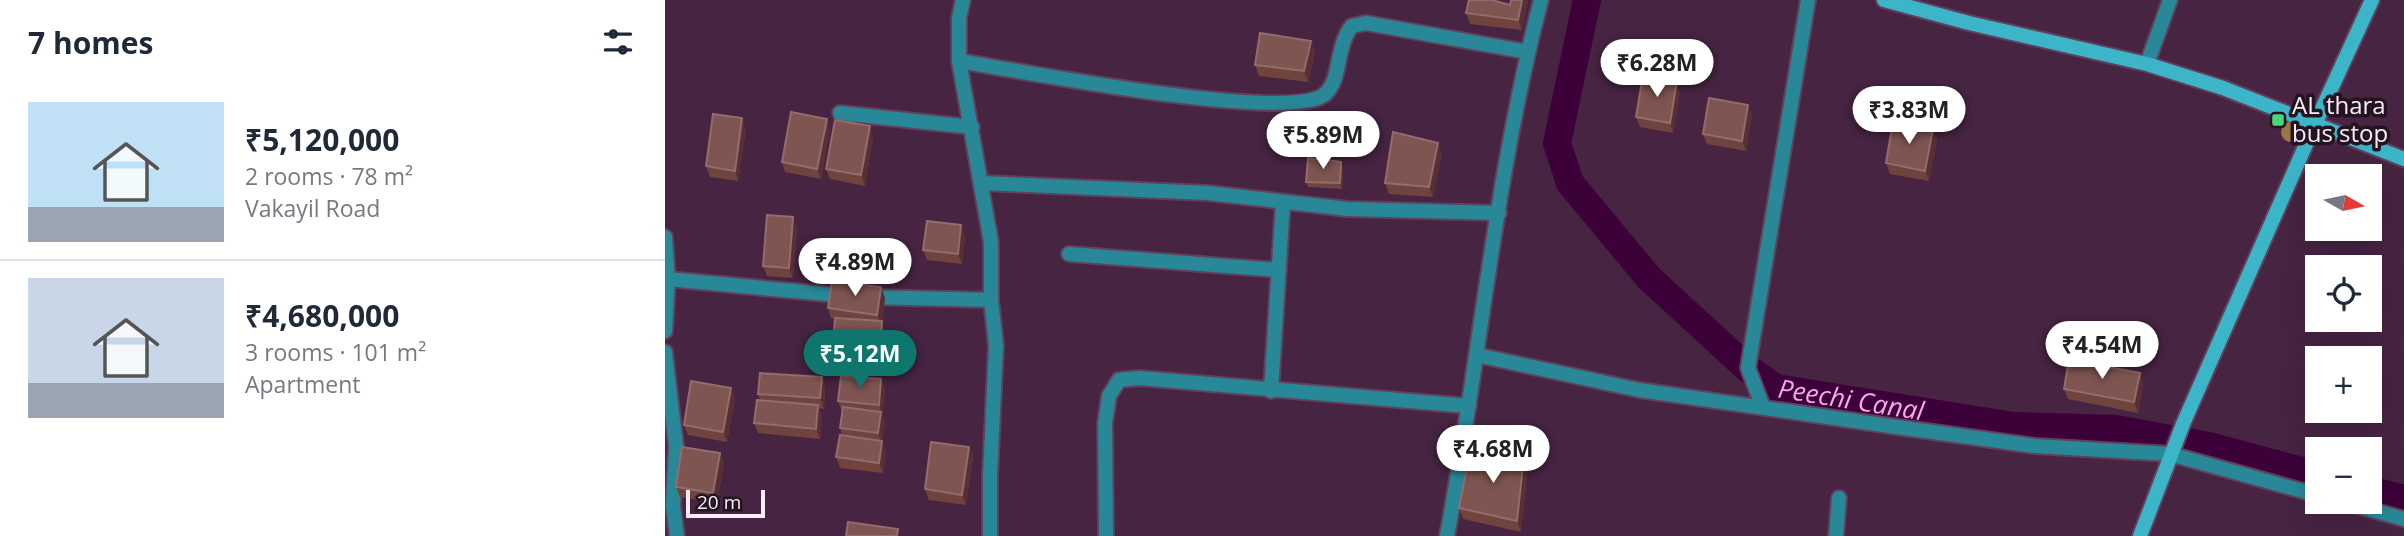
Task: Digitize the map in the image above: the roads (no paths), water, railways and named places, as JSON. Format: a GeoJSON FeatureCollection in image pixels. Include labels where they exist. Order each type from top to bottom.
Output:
{"type":"FeatureCollection","features":[{"type":"Feature","properties":{"kind":"main road"},"geometry":{"type":"LineString","coordinates":[[1884,0],[1969,23],[2147,64],[2223,88],[2404,159]]}},
{"type":"Feature","properties":{"kind":"main road"},"geometry":{"type":"LineString","coordinates":[[2140,536],[2171,450],[2372,0]]}},
{"type":"Feature","properties":{"kind":"street"},"geometry":{"type":"LineString","coordinates":[[963,0],[959,18],[959,61],[991,242],[991,300],[996,345],[991,536]]}},
{"type":"Feature","properties":{"kind":"street"},"geometry":{"type":"LineString","coordinates":[[1447,536],[1499,212],[1528,52],[1541,0]]}},
{"type":"Feature","properties":{"kind":"street"},"geometry":{"type":"LineString","coordinates":[[1763,407],[1748,368],[1808,0]]}},
{"type":"Feature","properties":{"kind":"street"},"geometry":{"type":"LineString","coordinates":[[2147,64],[2170,0]]}},
{"type":"Feature","properties":{"kind":"street"},"geometry":{"type":"LineString","coordinates":[[959,61],[1201,100],[1270,104],[1313,101],[1325,95],[1334,83],[1343,36],[1352,26],[1366,23],[1528,52]]}},
{"type":"Feature","properties":{"kind":"street"},"geometry":{"type":"LineString","coordinates":[[840,113],[972,127]]}},
{"type":"Feature","properties":{"kind":"street"},"geometry":{"type":"LineString","coordinates":[[982,183],[1208,193],[1348,209],[1499,212]]}},
{"type":"Feature","properties":{"kind":"street"},"geometry":{"type":"LineString","coordinates":[[1271,391],[1283,202]]}},
{"type":"Feature","properties":{"kind":"street"},"geometry":{"type":"LineString","coordinates":[[665,237],[668,279],[665,331]]}},
{"type":"Feature","properties":{"kind":"street"},"geometry":{"type":"LineString","coordinates":[[1069,254],[1279,270]]}},
{"type":"Feature","properties":{"kind":"street"},"geometry":{"type":"LineString","coordinates":[[668,279],[827,296],[991,300]]}},
{"type":"Feature","properties":{"kind":"street"},"geometry":{"type":"LineString","coordinates":[[665,352],[666,388],[676,446],[669,506],[677,536]]}},
{"type":"Feature","properties":{"kind":"street"},"geometry":{"type":"LineString","coordinates":[[1477,355],[1639,390],[2035,446],[2171,450],[2305,491]]}},
{"type":"Feature","properties":{"kind":"street"},"geometry":{"type":"LineString","coordinates":[[1106,536],[1105,422],[1109,396],[1119,380],[1139,378],[1469,406]]}},
{"type":"Feature","properties":{"kind":"street"},"geometry":{"type":"LineString","coordinates":[[1836,536],[1839,498]]}},
{"type":"Feature","properties":{"kind":"street"},"geometry":{"type":"LineString","coordinates":[[2382,513],[2404,519]]}},
{"type":"Feature","properties":{"kind":"waterway","name":"Peechi Canal"},"geometry":{"type":"LineString","coordinates":[[1587,0],[1557,143],[1570,183],[1649,278],[1747,368],[1776,388],[2014,426],[2116,429],[2209,446],[2305,472]]}},
{"type":"Feature","properties":{"kind":"waterway","name":"Peechi Canal"},"geometry":{"type":"LineString","coordinates":[[2382,493],[2404,499]]}},
{"type":"Feature","properties":{"kind":"place","name":"AL thara bus stop"},"geometry":{"type":"Point","coordinates":[2278,120]}}]}
